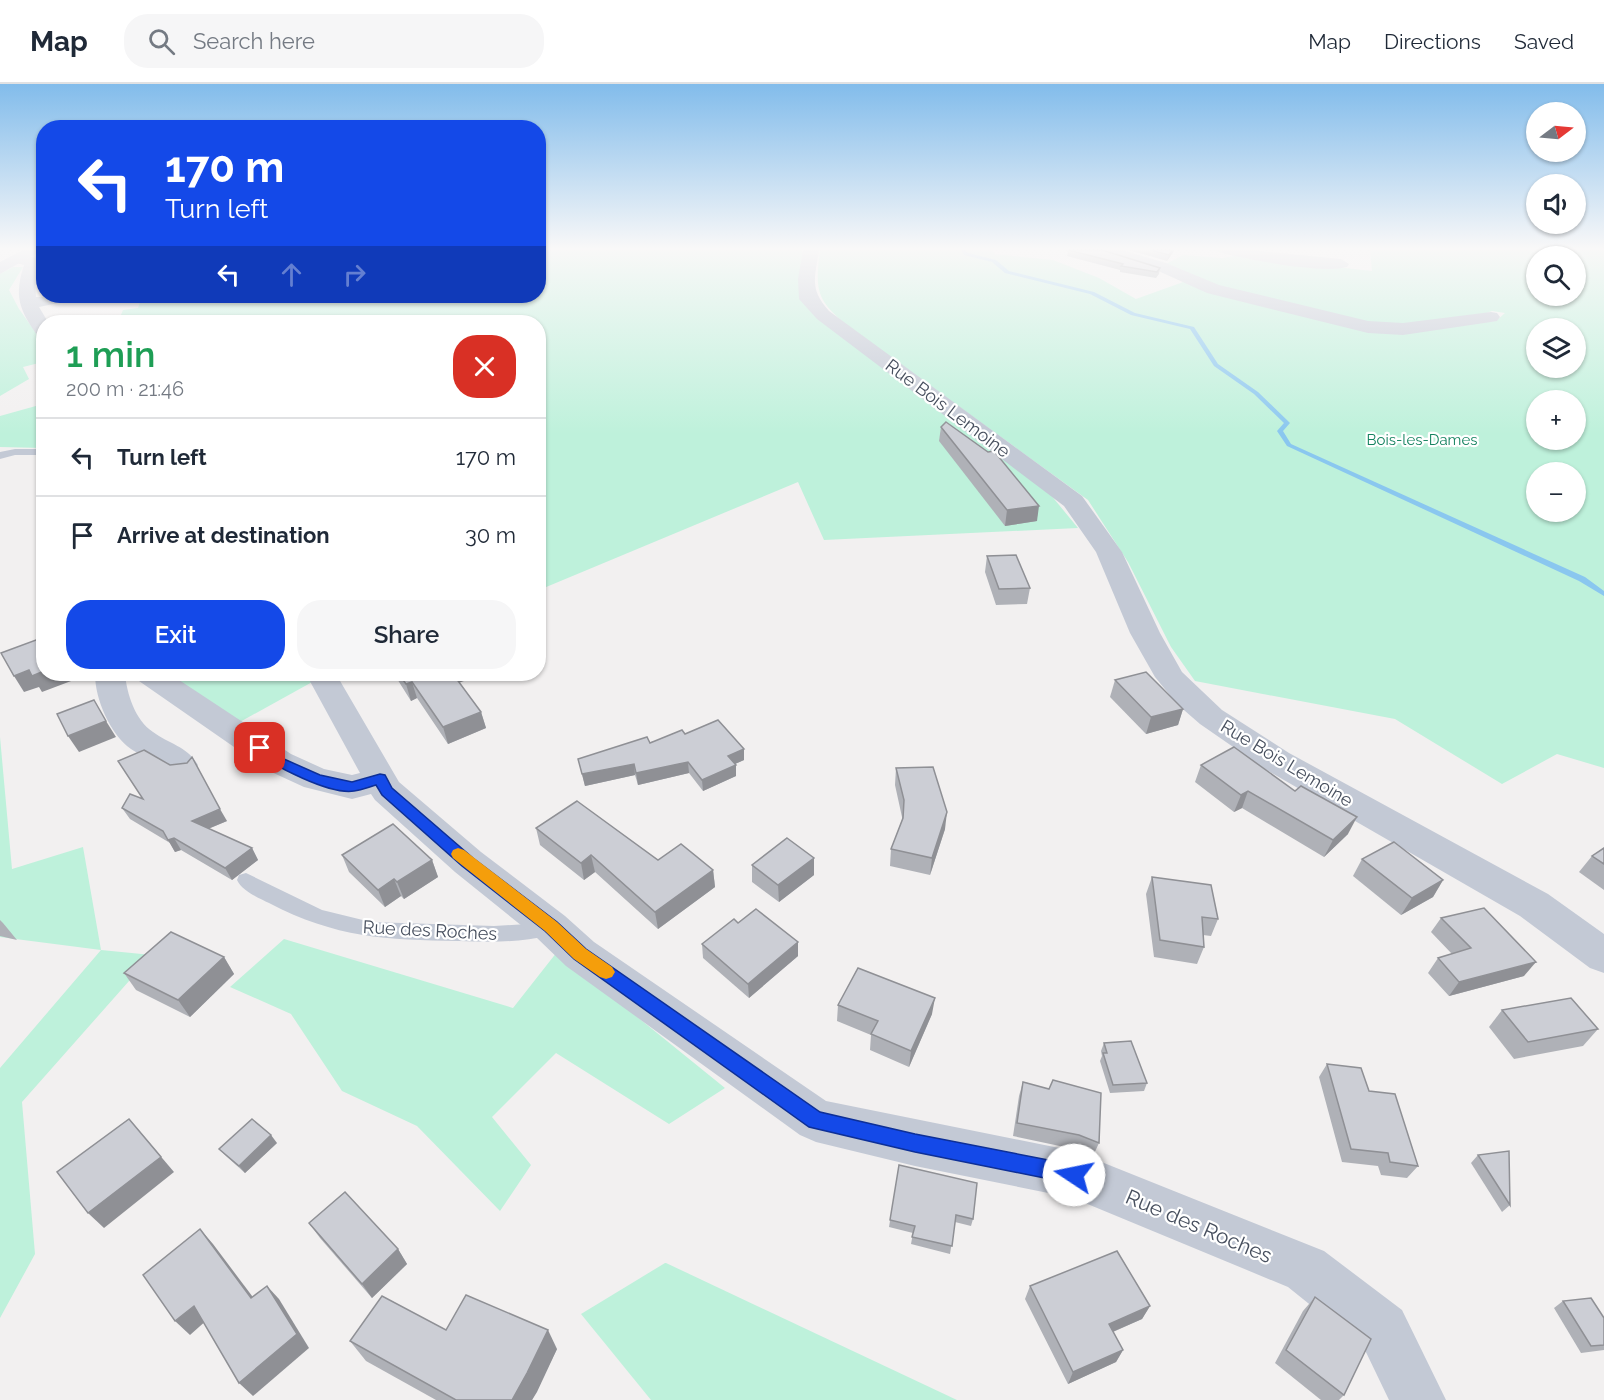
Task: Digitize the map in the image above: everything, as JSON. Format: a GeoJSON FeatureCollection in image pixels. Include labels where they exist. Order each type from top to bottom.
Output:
{"type":"FeatureCollection","features":[{"type":"Feature","properties":{"kind":"street","name":"Rue Bois Lemoine"},"geometry":{"type":"LineString","coordinates":[[820,311],[1073,501],[1109,552],[1145,633],[1170,677],[1188,697],[1242,739],[1507,890],[1604,956]]}},
{"type":"Feature","properties":{"kind":"street"},"geometry":{"type":"LineString","coordinates":[[1304,311],[1368,327],[1403,329],[1491,317]]}},
{"type":"Feature","properties":{"kind":"street"},"geometry":{"type":"LineString","coordinates":[[109,681],[121,714],[139,739],[172,755],[181,765]]}},
{"type":"Feature","properties":{"kind":"street"},"geometry":{"type":"LineString","coordinates":[[160,681],[289,766],[316,779],[352,787],[380,778]]}},
{"type":"Feature","properties":{"kind":"street","name":"Rue des Roches"},"geometry":{"type":"LineString","coordinates":[[325,681],[387,791],[468,862],[551,927],[580,954],[816,1120],[915,1143],[1074,1175],[1306,1269],[1383,1329],[1419,1400]]}},
{"type":"Feature","properties":{"kind":"lane"},"geometry":{"type":"LineString","coordinates":[[0,456],[15,452],[36,452]]}},
{"type":"Feature","properties":{"kind":"lane","name":"Rue des Roches"},"geometry":{"type":"LineString","coordinates":[[246,880],[295,906],[357,928],[424,933],[501,934],[537,931],[551,927]]}},
{"type":"Feature","properties":{"kind":"green space"},"geometry":{"type":"Polygon","coordinates":[[[0,311],[21,311],[36,333],[36,364],[23,367],[29,379],[0,396],[0,311]]]}},
{"type":"Feature","properties":{"kind":"green space"},"geometry":{"type":"Polygon","coordinates":[[[122,311],[818,311],[1041,483],[1078,528],[824,540],[798,482],[546,587],[546,315],[121,315],[122,311]]]}},
{"type":"Feature","properties":{"kind":"green space","name":"Bois-les-Dames"},"geometry":{"type":"Polygon","coordinates":[[[832,311],[1301,311],[1375,331],[1496,321],[1505,313],[1495,311],[1604,311],[1604,768],[1557,754],[1502,784],[1395,719],[1195,681],[1171,647],[1128,562],[1088,500],[849,327],[832,311]]]}},
{"type":"Feature","properties":{"kind":"green space"},"geometry":{"type":"Polygon","coordinates":[[[1315,311],[1491,311],[1470,319],[1398,327],[1354,321],[1315,311]]]}},
{"type":"Feature","properties":{"kind":"green space"},"geometry":{"type":"Polygon","coordinates":[[[36,406],[36,448],[0,447],[0,416],[36,406]]]}},
{"type":"Feature","properties":{"kind":"green space"},"geometry":{"type":"Polygon","coordinates":[[[164,681],[314,681],[238,723],[164,681]]]}},
{"type":"Feature","properties":{"kind":"green space"},"geometry":{"type":"Polygon","coordinates":[[[0,737],[12,869],[83,847],[101,950],[0,937],[0,737]]]}},
{"type":"Feature","properties":{"kind":"green space"},"geometry":{"type":"Polygon","coordinates":[[[284,939],[513,1008],[557,952],[725,1088],[669,1124],[556,1053],[492,1117],[531,1165],[500,1211],[417,1126],[342,1091],[291,1014],[230,987],[284,939]]]}},
{"type":"Feature","properties":{"kind":"green space"},"geometry":{"type":"Polygon","coordinates":[[[101,950],[152,955],[22,1102],[35,1254],[0,1318],[0,1068],[101,950]]]}},
{"type":"Feature","properties":{"kind":"green space"},"geometry":{"type":"Polygon","coordinates":[[[665,1263],[957,1400],[651,1400],[581,1314],[665,1263]]]}},
{"type":"Feature","properties":{"kind":"building"},"geometry":{"type":"Polygon","coordinates":[[[946,422],[988,452],[994,451],[1039,506],[1007,510],[941,427],[946,422]]]}},
{"type":"Feature","properties":{"kind":"building"},"geometry":{"type":"Polygon","coordinates":[[[1016,555],[1030,588],[999,589],[987,556],[1016,555]]]}},
{"type":"Feature","properties":{"kind":"building"},"geometry":{"type":"Polygon","coordinates":[[[36,640],[36,674],[32,676],[29,670],[14,676],[1,653],[36,640]]]}},
{"type":"Feature","properties":{"kind":"building"},"geometry":{"type":"Polygon","coordinates":[[[1146,672],[1183,709],[1151,717],[1115,680],[1146,672]]]}},
{"type":"Feature","properties":{"kind":"building"},"geometry":{"type":"Polygon","coordinates":[[[404,681],[458,681],[481,712],[443,727],[412,682],[406,684],[404,681]]]}},
{"type":"Feature","properties":{"kind":"building"},"geometry":{"type":"Polygon","coordinates":[[[94,700],[106,721],[68,736],[57,714],[94,700]]]}},
{"type":"Feature","properties":{"kind":"building"},"geometry":{"type":"Polygon","coordinates":[[[718,720],[744,749],[728,756],[736,765],[702,780],[688,762],[636,773],[634,764],[582,774],[578,759],[647,737],[650,743],[682,730],[685,734],[718,720]]]}},
{"type":"Feature","properties":{"kind":"building"},"geometry":{"type":"Polygon","coordinates":[[[1234,747],[1295,791],[1301,786],[1357,817],[1333,840],[1248,791],[1241,795],[1201,765],[1234,747]]]}},
{"type":"Feature","properties":{"kind":"building"},"geometry":{"type":"Polygon","coordinates":[[[144,750],[170,765],[187,763],[192,757],[220,809],[192,821],[252,848],[225,868],[174,838],[168,840],[163,831],[122,808],[130,794],[143,799],[118,761],[144,750]]]}},
{"type":"Feature","properties":{"kind":"building"},"geometry":{"type":"Polygon","coordinates":[[[933,767],[947,812],[932,858],[891,849],[903,818],[904,800],[896,768],[933,767]]]}},
{"type":"Feature","properties":{"kind":"building"},"geometry":{"type":"Polygon","coordinates":[[[577,801],[658,860],[681,844],[713,870],[655,912],[591,855],[581,863],[536,828],[577,801]]]}},
{"type":"Feature","properties":{"kind":"building"},"geometry":{"type":"Polygon","coordinates":[[[393,824],[432,860],[397,882],[394,879],[378,890],[342,855],[393,824]]]}},
{"type":"Feature","properties":{"kind":"building"},"geometry":{"type":"Polygon","coordinates":[[[787,838],[814,858],[778,885],[752,865],[787,838]]]}},
{"type":"Feature","properties":{"kind":"building"},"geometry":{"type":"Polygon","coordinates":[[[1394,842],[1443,880],[1412,898],[1362,859],[1394,842]]]}},
{"type":"Feature","properties":{"kind":"building"},"geometry":{"type":"Polygon","coordinates":[[[1604,848],[1604,864],[1592,856],[1604,848]]]}},
{"type":"Feature","properties":{"kind":"building"},"geometry":{"type":"Polygon","coordinates":[[[1152,877],[1211,885],[1218,919],[1202,917],[1204,947],[1160,940],[1152,877]]]}},
{"type":"Feature","properties":{"kind":"building"},"geometry":{"type":"Polygon","coordinates":[[[1484,908],[1536,962],[1459,982],[1438,958],[1471,948],[1441,918],[1484,908]]]}},
{"type":"Feature","properties":{"kind":"building"},"geometry":{"type":"Polygon","coordinates":[[[756,909],[798,942],[748,984],[702,944],[734,919],[738,923],[756,909]]]}},
{"type":"Feature","properties":{"kind":"building"},"geometry":{"type":"Polygon","coordinates":[[[171,932],[224,957],[178,1000],[124,973],[171,932]]]}},
{"type":"Feature","properties":{"kind":"building"},"geometry":{"type":"Polygon","coordinates":[[[858,968],[935,998],[911,1051],[871,1034],[878,1021],[838,1005],[858,968]]]}},
{"type":"Feature","properties":{"kind":"building"},"geometry":{"type":"Polygon","coordinates":[[[1571,998],[1598,1029],[1528,1042],[1502,1010],[1571,998]]]}},
{"type":"Feature","properties":{"kind":"building"},"geometry":{"type":"Polygon","coordinates":[[[1131,1041],[1147,1083],[1113,1085],[1103,1053],[1107,1053],[1104,1043],[1131,1041]]]}},
{"type":"Feature","properties":{"kind":"building"},"geometry":{"type":"Polygon","coordinates":[[[1327,1064],[1361,1068],[1369,1091],[1395,1094],[1418,1166],[1390,1162],[1388,1153],[1351,1149],[1327,1064]]]}},
{"type":"Feature","properties":{"kind":"building"},"geometry":{"type":"Polygon","coordinates":[[[1053,1080],[1101,1093],[1099,1143],[1079,1135],[1017,1123],[1023,1082],[1049,1089],[1053,1080]]]}},
{"type":"Feature","properties":{"kind":"building"},"geometry":{"type":"Polygon","coordinates":[[[129,1119],[161,1157],[88,1213],[57,1172],[129,1119]]]}},
{"type":"Feature","properties":{"kind":"building"},"geometry":{"type":"Polygon","coordinates":[[[252,1119],[271,1135],[239,1166],[219,1149],[252,1119]]]}},
{"type":"Feature","properties":{"kind":"building"},"geometry":{"type":"Polygon","coordinates":[[[1509,1151],[1510,1205],[1478,1155],[1509,1151]]]}},
{"type":"Feature","properties":{"kind":"building"},"geometry":{"type":"Polygon","coordinates":[[[899,1165],[977,1183],[973,1219],[956,1215],[952,1246],[912,1237],[915,1226],[890,1220],[899,1165]]]}},
{"type":"Feature","properties":{"kind":"building"},"geometry":{"type":"Polygon","coordinates":[[[345,1192],[398,1249],[362,1284],[309,1223],[345,1192]]]}},
{"type":"Feature","properties":{"kind":"building"},"geometry":{"type":"Polygon","coordinates":[[[200,1229],[251,1298],[267,1286],[297,1334],[239,1383],[194,1306],[175,1321],[143,1275],[200,1229]]]}},
{"type":"Feature","properties":{"kind":"building"},"geometry":{"type":"Polygon","coordinates":[[[1117,1251],[1150,1306],[1109,1324],[1123,1350],[1073,1372],[1030,1286],[1117,1251]]]}},
{"type":"Feature","properties":{"kind":"building"},"geometry":{"type":"Polygon","coordinates":[[[466,1295],[548,1330],[512,1400],[456,1400],[350,1341],[382,1296],[446,1330],[466,1295]]]}},
{"type":"Feature","properties":{"kind":"building"},"geometry":{"type":"Polygon","coordinates":[[[1315,1297],[1371,1339],[1344,1395],[1286,1350],[1315,1297]]]}},
{"type":"Feature","properties":{"kind":"building"},"geometry":{"type":"Polygon","coordinates":[[[1591,1298],[1604,1318],[1604,1345],[1591,1346],[1563,1301],[1591,1298]]]}},
{"type":"Feature","properties":{"kind":"waterway"},"geometry":{"type":"LineString","coordinates":[[1128,311],[1192,328],[1216,365],[1256,393],[1287,423],[1280,431],[1289,445],[1582,579],[1604,594]]}},
{"type":"Feature","properties":{"kind":"slow traffic"},"geometry":{"type":"LineString","coordinates":[[458,854],[551,927],[580,954],[606,972]]}},
{"type":"Feature","properties":{"kind":"route"},"geometry":{"type":"LineString","coordinates":[[260,748],[279,762],[316,779],[352,787],[380,778],[387,791],[468,862],[551,927],[580,954],[816,1120],[915,1143],[1074,1175]]}}]}
